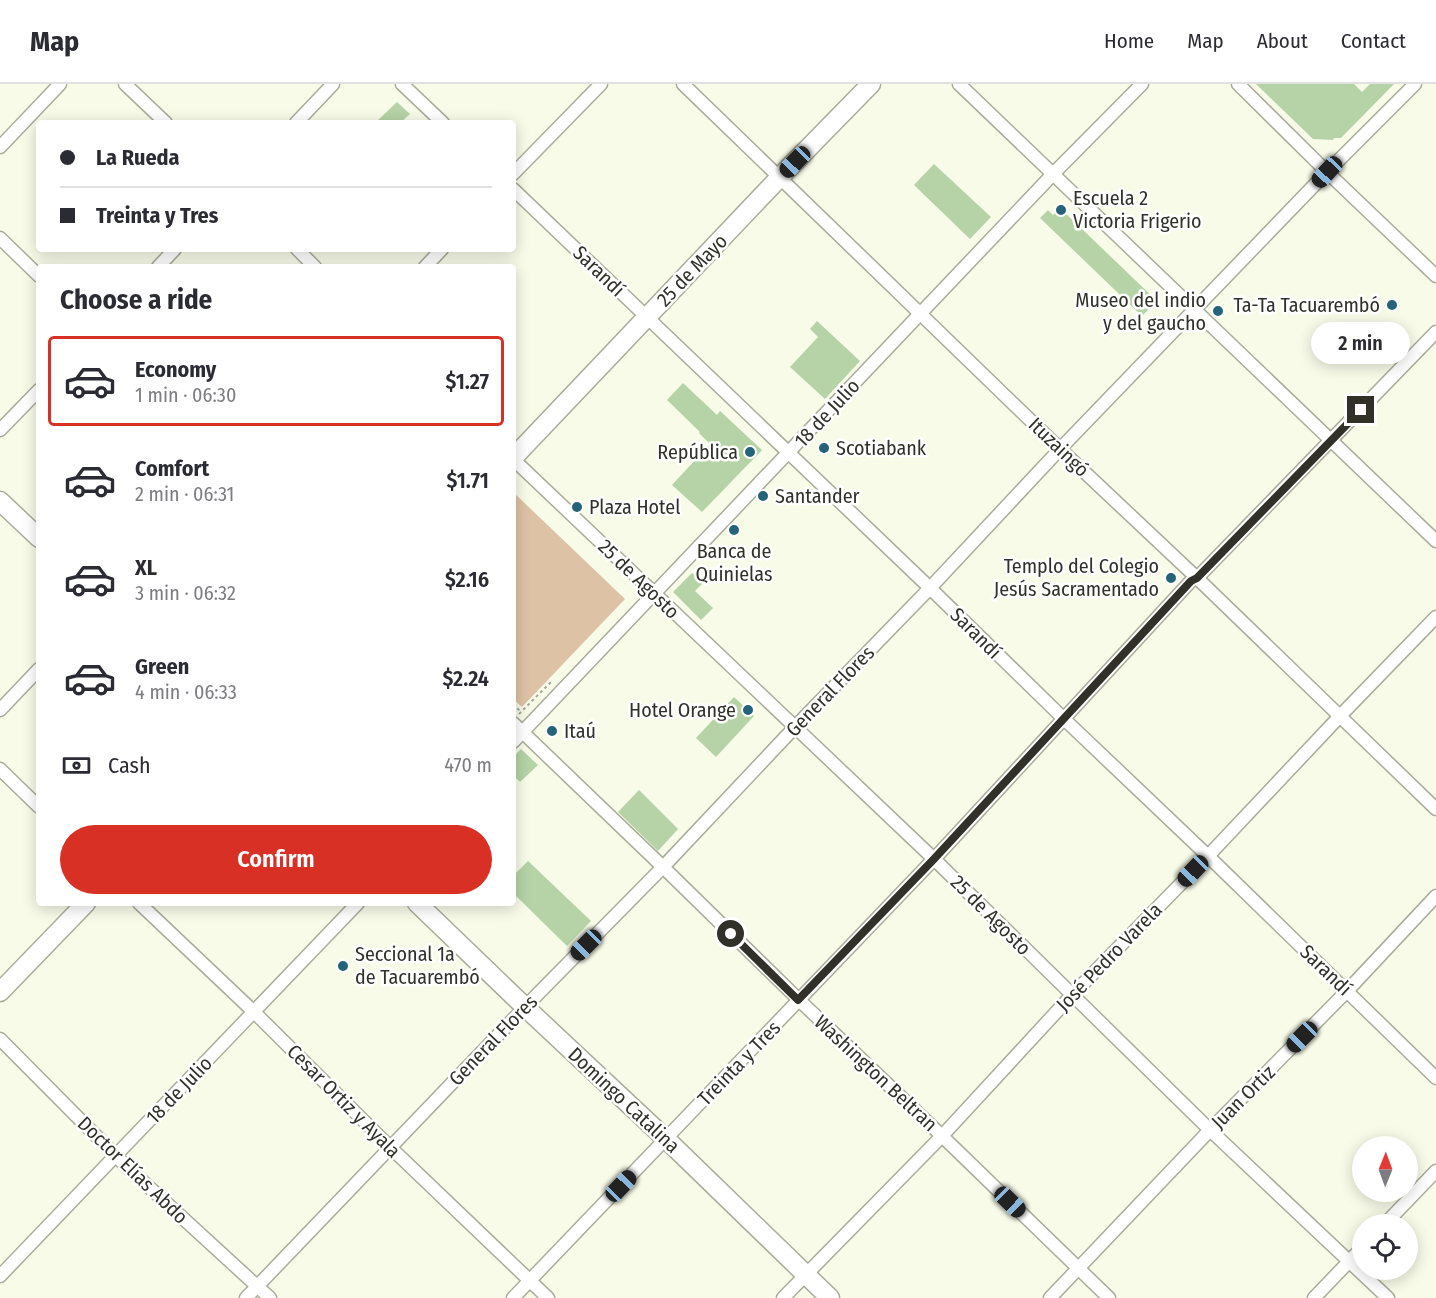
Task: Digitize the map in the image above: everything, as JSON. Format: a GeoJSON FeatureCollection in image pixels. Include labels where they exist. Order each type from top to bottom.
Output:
{"type":"FeatureCollection","features":[{"type":"Feature","properties":{"kind":"street"},"geometry":{"type":"LineString","coordinates":[[0,147],[60,84]]}},
{"type":"Feature","properties":{"kind":"street"},"geometry":{"type":"LineString","coordinates":[[125,84],[163,120]]}},
{"type":"Feature","properties":{"kind":"street"},"geometry":{"type":"LineString","coordinates":[[299,120],[333,84]]}},
{"type":"Feature","properties":{"kind":"street"},"geometry":{"type":"LineString","coordinates":[[402,84],[440,120]]}},
{"type":"Feature","properties":{"kind":"street"},"geometry":{"type":"LineString","coordinates":[[516,171],[602,84]]}},
{"type":"Feature","properties":{"kind":"street","name":"Ituzaingó"},"geometry":{"type":"LineString","coordinates":[[683,84],[1436,809]]}},
{"type":"Feature","properties":{"kind":"street","name":"25 de Mayo"},"geometry":{"type":"LineString","coordinates":[[516,455],[780,177],[872,84]]}},
{"type":"Feature","properties":{"kind":"street"},"geometry":{"type":"LineString","coordinates":[[959,84],[1436,541]]}},
{"type":"Feature","properties":{"kind":"street","name":"18 de Julio"},"geometry":{"type":"LineString","coordinates":[[516,732],[654,593],[1053,174],[1142,84]]}},
{"type":"Feature","properties":{"kind":"street"},"geometry":{"type":"LineString","coordinates":[[1238,84],[1436,276]]}},
{"type":"Feature","properties":{"kind":"street","name":"General Flores"},"geometry":{"type":"LineString","coordinates":[[246,1298],[525,1007],[663,867],[1060,449],[1415,84]]}},
{"type":"Feature","properties":{"kind":"street","name":"Sarandí"},"geometry":{"type":"LineString","coordinates":[[516,192],[930,588],[1436,1078]]}},
{"type":"Feature","properties":{"kind":"street"},"geometry":{"type":"LineString","coordinates":[[0,238],[36,273]]}},
{"type":"Feature","properties":{"kind":"street"},"geometry":{"type":"LineString","coordinates":[[161,264],[172,252]]}},
{"type":"Feature","properties":{"kind":"street"},"geometry":{"type":"LineString","coordinates":[[300,252],[312,264]]}},
{"type":"Feature","properties":{"kind":"street"},"geometry":{"type":"LineString","coordinates":[[429,264],[439,252]]}},
{"type":"Feature","properties":{"kind":"street","name":"Treinta y Tres"},"geometry":{"type":"LineString","coordinates":[[513,1298],[934,859],[1191,581],[1197,578],[1436,332]]}},
{"type":"Feature","properties":{"kind":"street"},"geometry":{"type":"LineString","coordinates":[[0,430],[36,393]]}},
{"type":"Feature","properties":{"kind":"street","name":"25 de Agosto"},"geometry":{"type":"LineString","coordinates":[[516,461],[934,859],[1210,1130],[1388,1298]]}},
{"type":"Feature","properties":{"kind":"street"},"geometry":{"type":"LineString","coordinates":[[0,501],[36,535]]}},
{"type":"Feature","properties":{"kind":"street","name":"José Pedro Varela"},"geometry":{"type":"LineString","coordinates":[[783,1298],[942,1136],[1072,995],[1436,617]]}},
{"type":"Feature","properties":{"kind":"street"},"geometry":{"type":"LineString","coordinates":[[0,710],[36,672]]}},
{"type":"Feature","properties":{"kind":"street","name":"Washington Beltran"},"geometry":{"type":"LineString","coordinates":[[516,732],[663,867],[798,1000],[1109,1298]]}},
{"type":"Feature","properties":{"kind":"street"},"geometry":{"type":"LineString","coordinates":[[0,769],[36,804]]}},
{"type":"Feature","properties":{"kind":"street","name":"Juan Ortiz"},"geometry":{"type":"LineString","coordinates":[[1050,1298],[1436,896]]}},
{"type":"Feature","properties":{"kind":"street"},"geometry":{"type":"LineString","coordinates":[[0,992],[83,906]]}},
{"type":"Feature","properties":{"kind":"street","name":"Cesar Ortiz y Ayala"},"geometry":{"type":"LineString","coordinates":[[142,906],[548,1298]]}},
{"type":"Feature","properties":{"kind":"street","name":"18 de Julio"},"geometry":{"type":"LineString","coordinates":[[0,1276],[355,906]]}},
{"type":"Feature","properties":{"kind":"street","name":"Domingo Catalina"},"geometry":{"type":"LineString","coordinates":[[420,906],[830,1298]]}},
{"type":"Feature","properties":{"kind":"street","name":"Doctor Elías Abdo"},"geometry":{"type":"LineString","coordinates":[[0,1039],[115,1156],[270,1298]]}},
{"type":"Feature","properties":{"kind":"street"},"geometry":{"type":"LineString","coordinates":[[1395,1214],[1436,1171]]}},
{"type":"Feature","properties":{"kind":"street"},"geometry":{"type":"LineString","coordinates":[[1314,1298],[1350,1261]]}},
{"type":"Feature","properties":{"kind":"path"},"geometry":{"type":"LineString","coordinates":[[516,707],[521,712]]}},
{"type":"Feature","properties":{"kind":"shaded area"},"geometry":{"type":"Polygon","coordinates":[[[516,495],[625,599],[522,707],[516,702],[516,495]]]}},
{"type":"Feature","properties":{"kind":"building"},"geometry":{"type":"Polygon","coordinates":[[[1256,84],[1354,84],[1362,92],[1370,84],[1394,84],[1341,138],[1333,140],[1313,139],[1256,84]]]}},
{"type":"Feature","properties":{"kind":"building"},"geometry":{"type":"Polygon","coordinates":[[[397,102],[410,114],[403,120],[378,120],[397,102]]]}},
{"type":"Feature","properties":{"kind":"building"},"geometry":{"type":"Polygon","coordinates":[[[934,164],[991,217],[970,239],[914,185],[934,164]]]}},
{"type":"Feature","properties":{"kind":"building"},"geometry":{"type":"Polygon","coordinates":[[[1060,208],[1157,301],[1142,316],[1040,218],[1048,210],[1053,215],[1060,208]]]}},
{"type":"Feature","properties":{"kind":"building"},"geometry":{"type":"Polygon","coordinates":[[[817,321],[860,361],[825,399],[790,367],[818,337],[810,329],[817,321]]]}},
{"type":"Feature","properties":{"kind":"building"},"geometry":{"type":"Polygon","coordinates":[[[683,383],[717,415],[720,411],[762,450],[702,512],[672,485],[710,444],[667,400],[683,383]]]}},
{"type":"Feature","properties":{"kind":"building"},"geometry":{"type":"Polygon","coordinates":[[[692,573],[703,583],[695,591],[713,608],[701,620],[673,592],[692,573]]]}},
{"type":"Feature","properties":{"kind":"building"},"geometry":{"type":"Polygon","coordinates":[[[734,697],[754,716],[716,757],[696,738],[734,697]]]}},
{"type":"Feature","properties":{"kind":"building"},"geometry":{"type":"Polygon","coordinates":[[[521,749],[538,765],[520,782],[516,778],[516,754],[521,749]]]}},
{"type":"Feature","properties":{"kind":"building"},"geometry":{"type":"Polygon","coordinates":[[[639,790],[678,829],[658,851],[618,812],[639,790]]]}},
{"type":"Feature","properties":{"kind":"building"},"geometry":{"type":"Polygon","coordinates":[[[528,861],[591,921],[567,946],[516,896],[516,873],[528,861]]]}},
{"type":"Feature","properties":{"kind":"place","name":"Escuela 2 Victoria Frigerio"},"geometry":{"type":"Point","coordinates":[1061,210]}},
{"type":"Feature","properties":{"kind":"place","name":"Ta-Ta Tacuarembó"},"geometry":{"type":"Point","coordinates":[1392,305]}},
{"type":"Feature","properties":{"kind":"place","name":"Museo del indio y del gaucho"},"geometry":{"type":"Point","coordinates":[1218,311]}},
{"type":"Feature","properties":{"kind":"place","name":"Scotiabank"},"geometry":{"type":"Point","coordinates":[824,448]}},
{"type":"Feature","properties":{"kind":"place","name":"República"},"geometry":{"type":"Point","coordinates":[750,452]}},
{"type":"Feature","properties":{"kind":"place","name":"Santander"},"geometry":{"type":"Point","coordinates":[763,496]}},
{"type":"Feature","properties":{"kind":"place","name":"Plaza Hotel"},"geometry":{"type":"Point","coordinates":[577,507]}},
{"type":"Feature","properties":{"kind":"place","name":"Banca de Quinielas"},"geometry":{"type":"Point","coordinates":[734,530]}},
{"type":"Feature","properties":{"kind":"place","name":"Templo del Colegio Jesús Sacramentado"},"geometry":{"type":"Point","coordinates":[1171,578]}},
{"type":"Feature","properties":{"kind":"place","name":"Hotel Orange"},"geometry":{"type":"Point","coordinates":[748,710]}},
{"type":"Feature","properties":{"kind":"place","name":"Itaú"},"geometry":{"type":"Point","coordinates":[552,731]}},
{"type":"Feature","properties":{"kind":"place","name":"Seccional 1a de Tacuarembó"},"geometry":{"type":"Point","coordinates":[343,966]}},
{"type":"Feature","properties":{"kind":"route"},"geometry":{"type":"LineString","coordinates":[[731,934],[798,1000],[934,859],[1191,581],[1197,578],[1361,410]]}}]}
